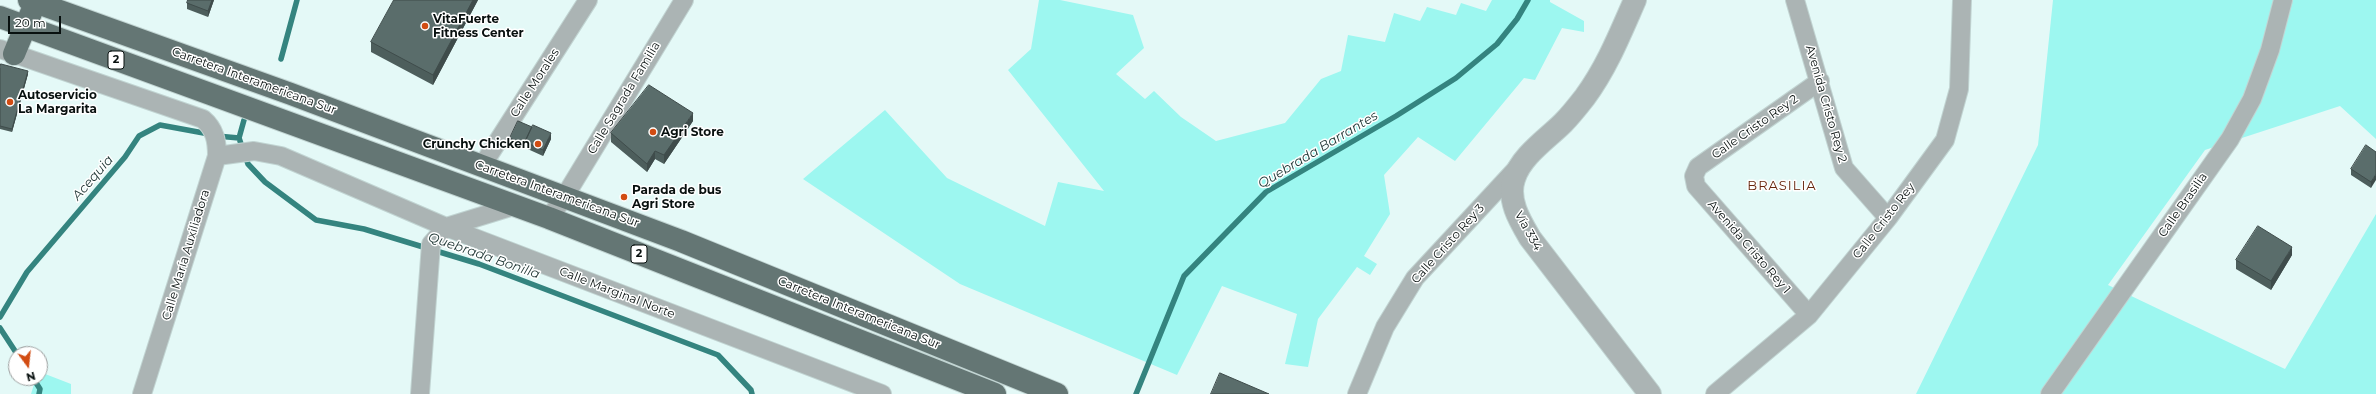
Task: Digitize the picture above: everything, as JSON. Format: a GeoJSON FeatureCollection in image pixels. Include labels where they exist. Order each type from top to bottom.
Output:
{"type":"FeatureCollection","features":[{"type":"Feature","properties":{"kind":"highway","name":"Carretera Interamericana Sur"},"geometry":{"type":"LineString","coordinates":[[32,1],[291,94],[681,240],[1057,394]]}},
{"type":"Feature","properties":{"kind":"highway"},"geometry":{"type":"LineString","coordinates":[[7,51],[26,26],[32,1]]}},
{"type":"Feature","properties":{"kind":"highway","name":"2"},"geometry":{"type":"LineString","coordinates":[[0,17],[548,218],[973,389],[995,394]]}},
{"type":"Feature","properties":{"kind":"street","name":"Calle Morales"},"geometry":{"type":"LineString","coordinates":[[482,166],[588,0]]}},
{"type":"Feature","properties":{"kind":"street","name":"Calle Sagrada Familia"},"geometry":{"type":"LineString","coordinates":[[548,218],[564,196],[684,0]]}},
{"type":"Feature","properties":{"kind":"street","name":"Vía 334"},"geometry":{"type":"LineString","coordinates":[[1635,0],[1608,61],[1585,96],[1565,121],[1519,166],[1513,180],[1512,194],[1520,222],[1530,238],[1650,394]]}},
{"type":"Feature","properties":{"kind":"street","name":"Avenida Cristo Rey 2"},"geometry":{"type":"LineString","coordinates":[[1795,0],[1820,81],[1844,168],[1888,218]]}},
{"type":"Feature","properties":{"kind":"street","name":"Calle Cristo Rey"},"geometry":{"type":"LineString","coordinates":[[1715,394],[1809,315],[1888,218],[1945,140],[1959,89],[1962,0]]}},
{"type":"Feature","properties":{"kind":"street","name":"Calle Brasilia"},"geometry":{"type":"LineString","coordinates":[[2050,394],[2230,139],[2252,99],[2270,50],[2283,0]]}},
{"type":"Feature","properties":{"kind":"street","name":"Calle María Auxiliadora"},"geometry":{"type":"LineString","coordinates":[[7,51],[203,120],[213,131],[217,142],[217,156],[142,394]]}},
{"type":"Feature","properties":{"kind":"street","name":"Calle Cristo Rey 2"},"geometry":{"type":"LineString","coordinates":[[1694,176],[1698,167],[1820,81]]}},
{"type":"Feature","properties":{"kind":"street","name":"Calle Marginal Norte"},"geometry":{"type":"LineString","coordinates":[[217,156],[254,151],[281,156],[446,228],[882,394]]}},
{"type":"Feature","properties":{"kind":"street","name":"Calle Cristo Rey 3"},"geometry":{"type":"LineString","coordinates":[[1357,394],[1385,327],[1415,278],[1519,166]]}},
{"type":"Feature","properties":{"kind":"street","name":"Avenida Cristo Rey 1"},"geometry":{"type":"LineString","coordinates":[[1694,176],[1696,186],[1809,315]]}},
{"type":"Feature","properties":{"kind":"street"},"geometry":{"type":"LineString","coordinates":[[420,394],[431,244],[446,228],[514,206]]}},
{"type":"Feature","properties":{"kind":"shaded area"},"geometry":{"type":"Polygon","coordinates":[[[1039,0],[1060,0],[1133,15],[1144,48],[1116,74],[1145,99],[1154,91],[1181,117],[1216,141],[1285,123],[1321,79],[1341,71],[1348,35],[1385,42],[1394,13],[1420,21],[1427,7],[1456,15],[1461,3],[1486,11],[1492,0],[1550,0],[1550,2],[1584,21],[1584,32],[1562,28],[1535,80],[1524,78],[1455,161],[1418,137],[1384,175],[1390,214],[1364,256],[1377,264],[1370,275],[1357,267],[1318,319],[1308,367],[1285,364],[1297,314],[1222,286],[1177,375],[960,284],[803,179],[885,110],[947,178],[1045,226],[1058,182],[1104,191],[1008,70],[1031,49],[1039,0]]]}},
{"type":"Feature","properties":{"kind":"shaded area"},"geometry":{"type":"Polygon","coordinates":[[[2053,0],[2376,0],[2376,139],[2340,106],[2205,150],[2108,285],[2285,369],[2376,214],[2376,394],[1916,394],[2038,145],[2053,0]]]}},
{"type":"Feature","properties":{"kind":"shaded area"},"geometry":{"type":"Polygon","coordinates":[[[48,375],[71,384],[71,394],[31,394],[34,386],[48,386],[48,375]]]}},
{"type":"Feature","properties":{"kind":"building"},"geometry":{"type":"Polygon","coordinates":[[[188,0],[212,0],[208,11],[187,3],[188,0]]]}},
{"type":"Feature","properties":{"kind":"building","name":"VitaFuerte Fitness Center"},"geometry":{"type":"Polygon","coordinates":[[[394,0],[473,0],[433,75],[371,42],[394,0]]]}},
{"type":"Feature","properties":{"kind":"building","name":"Autoservicio La Margarita"},"geometry":{"type":"Polygon","coordinates":[[[1,64],[28,71],[12,129],[0,126],[1,64]]]}},
{"type":"Feature","properties":{"kind":"building","name":"Agri Store"},"geometry":{"type":"Polygon","coordinates":[[[649,85],[693,113],[664,155],[655,151],[647,164],[611,133],[649,85]]]}},
{"type":"Feature","properties":{"kind":"building"},"geometry":{"type":"Polygon","coordinates":[[[518,121],[532,127],[525,145],[510,138],[518,121]]]}},
{"type":"Feature","properties":{"kind":"building","name":"Crunchy Chicken"},"geometry":{"type":"Polygon","coordinates":[[[533,125],[551,133],[543,150],[525,142],[533,125]]]}},
{"type":"Feature","properties":{"kind":"building"},"geometry":{"type":"Polygon","coordinates":[[[2366,145],[2376,152],[2376,174],[2371,182],[2351,169],[2366,145]]]}},
{"type":"Feature","properties":{"kind":"building"},"geometry":{"type":"Polygon","coordinates":[[[2258,226],[2292,247],[2271,281],[2236,260],[2258,226]]]}},
{"type":"Feature","properties":{"kind":"building"},"geometry":{"type":"Polygon","coordinates":[[[1220,373],[1269,394],[1211,394],[1220,373]]]}},
{"type":"Feature","properties":{"kind":"waterway","name":"Quebrada Bonilla"},"geometry":{"type":"LineString","coordinates":[[281,59],[297,0]]}},
{"type":"Feature","properties":{"kind":"waterway","name":"Quebrada Barrantes"},"geometry":{"type":"LineString","coordinates":[[1136,394],[1184,276],[1266,192],[1396,116],[1456,78],[1497,44],[1517,19],[1528,0]]}},
{"type":"Feature","properties":{"kind":"waterway","name":"Quebrada Bonilla"},"geometry":{"type":"LineString","coordinates":[[244,120],[239,138],[248,164],[265,182],[316,220],[364,229],[479,264],[718,355],[751,390],[752,394]]}},
{"type":"Feature","properties":{"kind":"waterway","name":"Acequia"},"geometry":{"type":"LineString","coordinates":[[0,317],[27,272],[125,157],[139,136],[160,125],[209,134]]}},
{"type":"Feature","properties":{"kind":"waterway","name":"Acequia"},"geometry":{"type":"LineString","coordinates":[[217,136],[239,138]]}},
{"type":"Feature","properties":{"kind":"waterway","name":"Acequia"},"geometry":{"type":"LineString","coordinates":[[0,328],[12,346]]}},
{"type":"Feature","properties":{"kind":"waterway","name":"Acequia"},"geometry":{"type":"LineString","coordinates":[[38,386],[40,389],[39,394]]}},
{"type":"Feature","properties":{"kind":"place","name":"VitaFuerte Fitness Center"},"geometry":{"type":"Point","coordinates":[425,26]}},
{"type":"Feature","properties":{"kind":"place","name":"Autoservicio La Margarita"},"geometry":{"type":"Point","coordinates":[10,102]}},
{"type":"Feature","properties":{"kind":"place","name":"Agri Store"},"geometry":{"type":"Point","coordinates":[653,132]}},
{"type":"Feature","properties":{"kind":"place","name":"Crunchy Chicken"},"geometry":{"type":"Point","coordinates":[538,144]}},
{"type":"Feature","properties":{"kind":"place","name":"Parada de bus Agri Store"},"geometry":{"type":"Point","coordinates":[624,197]}},
{"type":"Feature","properties":{"kind":"district","name":"BRASILIA"},"geometry":{"type":"Point","coordinates":[1782,186]}}]}
